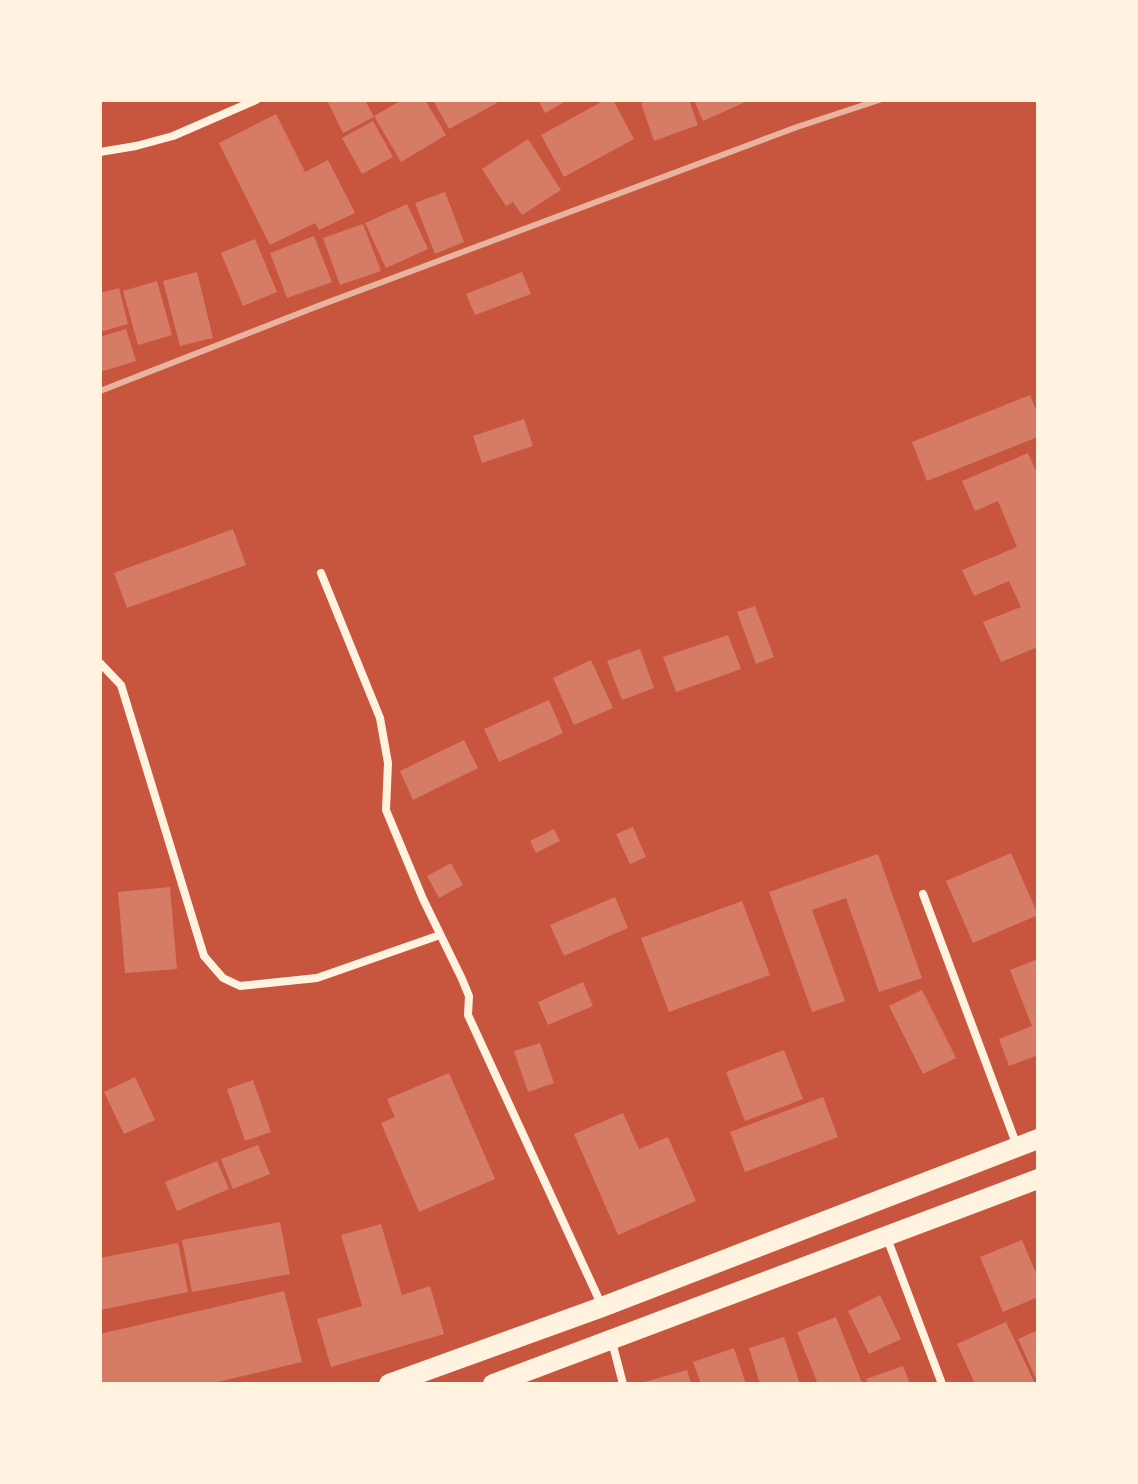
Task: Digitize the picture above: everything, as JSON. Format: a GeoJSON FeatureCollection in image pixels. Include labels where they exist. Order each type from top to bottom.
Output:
{"type":"FeatureCollection","features":[{"type":"Feature","properties":{"kind":"main road"},"geometry":{"type":"LineString","coordinates":[[389,1384],[602,1307],[1038,1139]]}},
{"type":"Feature","properties":{"kind":"main road"},"geometry":{"type":"LineString","coordinates":[[493,1384],[1038,1179]]}},
{"type":"Feature","properties":{"kind":"street"},"geometry":{"type":"LineString","coordinates":[[100,152],[173,136],[256,100]]}},
{"type":"Feature","properties":{"kind":"street"},"geometry":{"type":"LineString","coordinates":[[321,573],[380,718],[388,763],[386,810],[423,899],[469,996],[468,1015],[602,1307]]}},
{"type":"Feature","properties":{"kind":"street"},"geometry":{"type":"LineString","coordinates":[[100,663],[121,685],[204,956],[223,978],[240,986],[317,978],[440,935]]}},
{"type":"Feature","properties":{"kind":"street"},"geometry":{"type":"LineString","coordinates":[[923,894],[1017,1147]]}},
{"type":"Feature","properties":{"kind":"street"},"geometry":{"type":"LineString","coordinates":[[887,1237],[942,1384]]}},
{"type":"Feature","properties":{"kind":"street"},"geometry":{"type":"LineString","coordinates":[[611,1338],[623,1384]]}},
{"type":"Feature","properties":{"kind":"building"},"geometry":{"type":"Polygon","coordinates":[[[327,100],[365,100],[374,117],[343,133],[327,100]]]}},
{"type":"Feature","properties":{"kind":"building"},"geometry":{"type":"Polygon","coordinates":[[[402,100],[425,100],[446,135],[401,162],[374,116],[402,100]]]}},
{"type":"Feature","properties":{"kind":"building"},"geometry":{"type":"Polygon","coordinates":[[[433,100],[495,100],[497,103],[449,129],[433,100]]]}},
{"type":"Feature","properties":{"kind":"building"},"geometry":{"type":"Polygon","coordinates":[[[538,100],[568,100],[545,113],[538,100]]]}},
{"type":"Feature","properties":{"kind":"building"},"geometry":{"type":"Polygon","coordinates":[[[605,100],[613,100],[634,139],[564,177],[541,135],[605,100]]]}},
{"type":"Feature","properties":{"kind":"building"},"geometry":{"type":"Polygon","coordinates":[[[649,100],[689,100],[698,125],[654,141],[641,103],[649,100]]]}},
{"type":"Feature","properties":{"kind":"building"},"geometry":{"type":"Polygon","coordinates":[[[694,100],[750,100],[703,121],[694,100]]]}},
{"type":"Feature","properties":{"kind":"building"},"geometry":{"type":"Polygon","coordinates":[[[276,114],[305,172],[328,160],[355,213],[319,230],[315,223],[270,245],[219,143],[276,114]]]}},
{"type":"Feature","properties":{"kind":"building"},"geometry":{"type":"Polygon","coordinates":[[[373,121],[393,157],[362,174],[342,138],[373,121]]]}},
{"type":"Feature","properties":{"kind":"building"},"geometry":{"type":"Polygon","coordinates":[[[528,139],[561,190],[522,215],[513,202],[506,206],[482,169],[528,139]]]}},
{"type":"Feature","properties":{"kind":"building"},"geometry":{"type":"Polygon","coordinates":[[[445,192],[464,242],[435,254],[415,203],[445,192]]]}},
{"type":"Feature","properties":{"kind":"building"},"geometry":{"type":"Polygon","coordinates":[[[407,204],[428,249],[386,268],[365,223],[407,204]]]}},
{"type":"Feature","properties":{"kind":"building"},"geometry":{"type":"Polygon","coordinates":[[[363,224],[381,271],[340,285],[323,238],[363,224]]]}},
{"type":"Feature","properties":{"kind":"building"},"geometry":{"type":"Polygon","coordinates":[[[314,236],[332,282],[287,298],[270,253],[314,236]]]}},
{"type":"Feature","properties":{"kind":"building"},"geometry":{"type":"Polygon","coordinates":[[[255,239],[277,292],[243,306],[221,253],[255,239]]]}},
{"type":"Feature","properties":{"kind":"building"},"geometry":{"type":"Polygon","coordinates":[[[197,272],[213,338],[180,346],[163,281],[197,272]]]}},
{"type":"Feature","properties":{"kind":"building"},"geometry":{"type":"Polygon","coordinates":[[[522,272],[531,294],[475,315],[466,294],[522,272]]]}},
{"type":"Feature","properties":{"kind":"building"},"geometry":{"type":"Polygon","coordinates":[[[157,281],[172,335],[138,345],[123,291],[157,281]]]}},
{"type":"Feature","properties":{"kind":"building"},"geometry":{"type":"Polygon","coordinates":[[[119,288],[128,324],[100,332],[100,293],[119,288]]]}},
{"type":"Feature","properties":{"kind":"building"},"geometry":{"type":"Polygon","coordinates":[[[126,329],[136,361],[100,372],[100,337],[126,329]]]}},
{"type":"Feature","properties":{"kind":"building"},"geometry":{"type":"Polygon","coordinates":[[[1030,395],[1038,415],[1038,437],[927,481],[912,442],[1030,395]]]}},
{"type":"Feature","properties":{"kind":"building"},"geometry":{"type":"Polygon","coordinates":[[[524,419],[533,446],[482,463],[473,436],[524,419]]]}},
{"type":"Feature","properties":{"kind":"building"},"geometry":{"type":"Polygon","coordinates":[[[1028,453],[1038,475],[1038,647],[1001,662],[983,622],[1021,607],[1009,581],[974,596],[962,570],[1017,547],[998,501],[975,511],[962,481],[1028,453]]]}},
{"type":"Feature","properties":{"kind":"building"},"geometry":{"type":"Polygon","coordinates":[[[233,529],[246,565],[127,608],[114,573],[233,529]]]}},
{"type":"Feature","properties":{"kind":"building"},"geometry":{"type":"Polygon","coordinates":[[[755,606],[774,657],[756,664],[737,612],[755,606]]]}},
{"type":"Feature","properties":{"kind":"building"},"geometry":{"type":"Polygon","coordinates":[[[728,635],[741,669],[676,692],[663,657],[728,635]]]}},
{"type":"Feature","properties":{"kind":"building"},"geometry":{"type":"Polygon","coordinates":[[[640,649],[654,688],[622,700],[607,661],[640,649]]]}},
{"type":"Feature","properties":{"kind":"building"},"geometry":{"type":"Polygon","coordinates":[[[591,660],[613,708],[574,725],[553,678],[591,660]]]}},
{"type":"Feature","properties":{"kind":"building"},"geometry":{"type":"Polygon","coordinates":[[[549,700],[563,733],[499,762],[484,729],[549,700]]]}},
{"type":"Feature","properties":{"kind":"building"},"geometry":{"type":"Polygon","coordinates":[[[464,740],[478,768],[413,800],[400,771],[464,740]]]}},
{"type":"Feature","properties":{"kind":"building"},"geometry":{"type":"Polygon","coordinates":[[[633,827],[646,857],[630,864],[616,834],[633,827]]]}},
{"type":"Feature","properties":{"kind":"building"},"geometry":{"type":"Polygon","coordinates":[[[554,829],[560,841],[536,853],[530,841],[554,829]]]}},
{"type":"Feature","properties":{"kind":"building"},"geometry":{"type":"Polygon","coordinates":[[[1011,853],[1038,915],[973,943],[946,881],[1011,853]]]}},
{"type":"Feature","properties":{"kind":"building"},"geometry":{"type":"Polygon","coordinates":[[[878,854],[922,978],[879,992],[846,898],[812,910],[845,1001],[812,1012],[769,892],[878,854]]]}},
{"type":"Feature","properties":{"kind":"building"},"geometry":{"type":"Polygon","coordinates":[[[451,863],[463,885],[439,898],[427,876],[451,863]]]}},
{"type":"Feature","properties":{"kind":"building"},"geometry":{"type":"Polygon","coordinates":[[[170,887],[177,969],[125,973],[118,892],[170,887]]]}},
{"type":"Feature","properties":{"kind":"building"},"geometry":{"type":"Polygon","coordinates":[[[615,897],[628,928],[564,956],[550,925],[615,897]]]}},
{"type":"Feature","properties":{"kind":"building"},"geometry":{"type":"Polygon","coordinates":[[[742,901],[770,975],[669,1012],[641,938],[742,901]]]}},
{"type":"Feature","properties":{"kind":"building"},"geometry":{"type":"Polygon","coordinates":[[[1038,959],[1038,1055],[1009,1066],[999,1039],[1032,1026],[1010,970],[1038,959]]]}},
{"type":"Feature","properties":{"kind":"building"},"geometry":{"type":"Polygon","coordinates":[[[583,982],[593,1006],[548,1025],[538,1002],[583,982]]]}},
{"type":"Feature","properties":{"kind":"building"},"geometry":{"type":"Polygon","coordinates":[[[922,990],[956,1058],[923,1074],[889,1006],[922,990]]]}},
{"type":"Feature","properties":{"kind":"building"},"geometry":{"type":"Polygon","coordinates":[[[540,1043],[554,1083],[528,1092],[514,1051],[540,1043]]]}},
{"type":"Feature","properties":{"kind":"building"},"geometry":{"type":"Polygon","coordinates":[[[784,1050],[803,1099],[745,1121],[726,1072],[784,1050]]]}},
{"type":"Feature","properties":{"kind":"building"},"geometry":{"type":"Polygon","coordinates":[[[449,1073],[495,1179],[419,1212],[381,1123],[395,1117],[387,1099],[449,1073]]]}},
{"type":"Feature","properties":{"kind":"building"},"geometry":{"type":"Polygon","coordinates":[[[135,1077],[155,1120],[124,1134],[104,1092],[135,1077]]]}},
{"type":"Feature","properties":{"kind":"building"},"geometry":{"type":"Polygon","coordinates":[[[253,1080],[271,1132],[245,1141],[227,1089],[253,1080]]]}},
{"type":"Feature","properties":{"kind":"building"},"geometry":{"type":"Polygon","coordinates":[[[823,1097],[838,1137],[745,1172],[730,1132],[823,1097]]]}},
{"type":"Feature","properties":{"kind":"building"},"geometry":{"type":"Polygon","coordinates":[[[623,1113],[639,1149],[668,1137],[696,1201],[618,1235],[574,1134],[623,1113]]]}},
{"type":"Feature","properties":{"kind":"building"},"geometry":{"type":"Polygon","coordinates":[[[258,1145],[270,1174],[233,1189],[221,1159],[258,1145]]]}},
{"type":"Feature","properties":{"kind":"building"},"geometry":{"type":"Polygon","coordinates":[[[217,1161],[229,1189],[177,1211],[165,1182],[217,1161]]]}},
{"type":"Feature","properties":{"kind":"building"},"geometry":{"type":"Polygon","coordinates":[[[280,1222],[290,1274],[192,1292],[182,1240],[280,1222]]]}},
{"type":"Feature","properties":{"kind":"building"},"geometry":{"type":"Polygon","coordinates":[[[381,1224],[402,1295],[430,1286],[444,1334],[331,1367],[317,1319],[362,1306],[341,1235],[381,1224]]]}},
{"type":"Feature","properties":{"kind":"building"},"geometry":{"type":"Polygon","coordinates":[[[1022,1240],[1038,1278],[1038,1297],[1003,1312],[980,1257],[1022,1240]]]}},
{"type":"Feature","properties":{"kind":"building"},"geometry":{"type":"Polygon","coordinates":[[[178,1243],[188,1292],[100,1310],[100,1258],[178,1243]]]}},
{"type":"Feature","properties":{"kind":"building"},"geometry":{"type":"Polygon","coordinates":[[[284,1291],[302,1362],[209,1384],[100,1384],[100,1334],[284,1291]]]}},
{"type":"Feature","properties":{"kind":"building"},"geometry":{"type":"Polygon","coordinates":[[[880,1295],[901,1339],[869,1354],[848,1311],[880,1295]]]}},
{"type":"Feature","properties":{"kind":"building"},"geometry":{"type":"Polygon","coordinates":[[[836,1317],[862,1383],[818,1384],[797,1332],[836,1317]]]}},
{"type":"Feature","properties":{"kind":"building"},"geometry":{"type":"Polygon","coordinates":[[[1006,1322],[1035,1384],[975,1384],[957,1344],[1006,1322]]]}},
{"type":"Feature","properties":{"kind":"building"},"geometry":{"type":"Polygon","coordinates":[[[1038,1330],[1038,1383],[1018,1339],[1038,1330]]]}},
{"type":"Feature","properties":{"kind":"building"},"geometry":{"type":"Polygon","coordinates":[[[784,1337],[800,1384],[760,1384],[749,1348],[784,1337]]]}},
{"type":"Feature","properties":{"kind":"building"},"geometry":{"type":"Polygon","coordinates":[[[734,1348],[746,1384],[701,1384],[693,1362],[734,1348]]]}},
{"type":"Feature","properties":{"kind":"building"},"geometry":{"type":"Polygon","coordinates":[[[903,1366],[910,1384],[868,1384],[866,1379],[903,1366]]]}},
{"type":"Feature","properties":{"kind":"building"},"geometry":{"type":"Polygon","coordinates":[[[687,1370],[691,1384],[641,1384],[641,1383],[687,1370]]]}},
{"type":"Feature","properties":{"kind":"railway"},"geometry":{"type":"LineString","coordinates":[[100,391],[797,127],[879,100]]}}]}
